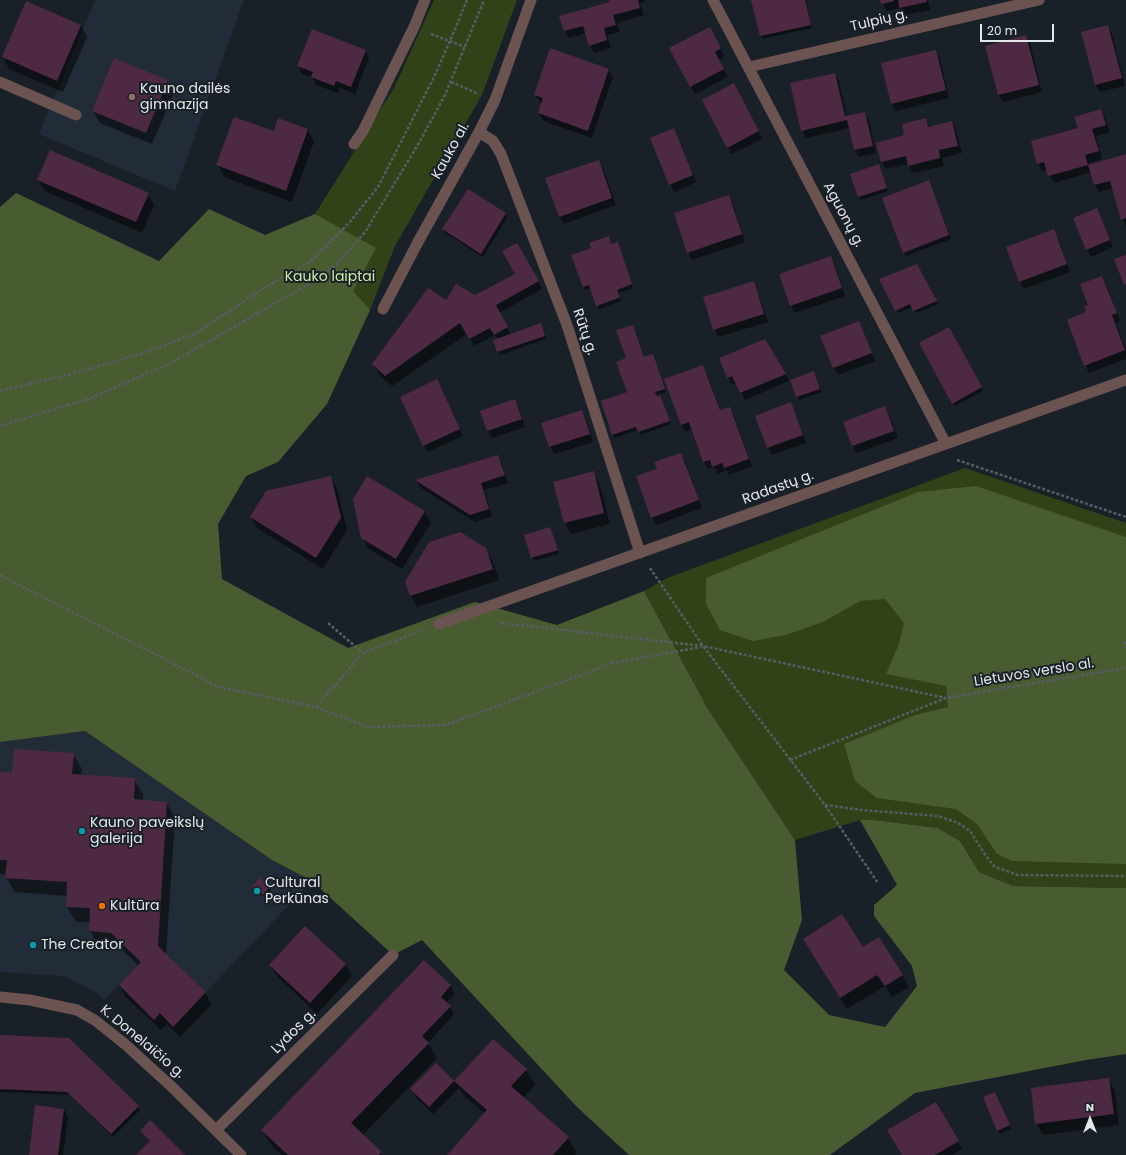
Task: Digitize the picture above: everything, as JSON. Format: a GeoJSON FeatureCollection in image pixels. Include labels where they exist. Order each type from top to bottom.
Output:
{"type":"FeatureCollection","features":[{"type":"Feature","properties":{"kind":"street"},"geometry":{"type":"LineString","coordinates":[[354,144],[414,27],[426,0]]}},
{"type":"Feature","properties":{"kind":"street","name":"Kauko al."},"geometry":{"type":"LineString","coordinates":[[383,309],[495,100],[531,0]]}},
{"type":"Feature","properties":{"kind":"street","name":"Aguonų g."},"geometry":{"type":"LineString","coordinates":[[713,0],[946,444]]}},
{"type":"Feature","properties":{"kind":"street","name":"Tulpių g."},"geometry":{"type":"LineString","coordinates":[[749,67],[1039,0]]}},
{"type":"Feature","properties":{"kind":"street"},"geometry":{"type":"LineString","coordinates":[[0,82],[76,115]]}},
{"type":"Feature","properties":{"kind":"street","name":"Rūtų g."},"geometry":{"type":"LineString","coordinates":[[479,132],[493,141],[501,154],[564,317],[640,552]]}},
{"type":"Feature","properties":{"kind":"street","name":"Radastų g."},"geometry":{"type":"LineString","coordinates":[[439,624],[1126,380]]}},
{"type":"Feature","properties":{"kind":"street","name":"Lydos g."},"geometry":{"type":"LineString","coordinates":[[216,1130],[393,955]]}},
{"type":"Feature","properties":{"kind":"street","name":"K. Donelaičio g."},"geometry":{"type":"LineString","coordinates":[[0,997],[30,1000],[77,1010],[96,1021],[126,1045],[172,1087],[241,1155]]}},
{"type":"Feature","properties":{"kind":"path"},"geometry":{"type":"LineString","coordinates":[[0,391],[75,373],[137,355],[196,333],[264,288],[310,262],[349,223],[378,187],[405,135],[450,41],[467,0]]}},
{"type":"Feature","properties":{"kind":"path"},"geometry":{"type":"LineString","coordinates":[[0,426],[91,398],[168,364],[321,277],[337,264],[365,232],[419,143],[450,82],[484,0]]}},
{"type":"Feature","properties":{"kind":"path"},"geometry":{"type":"LineString","coordinates":[[414,27],[465,47]]}},
{"type":"Feature","properties":{"kind":"path"},"geometry":{"type":"LineString","coordinates":[[450,82],[495,100]]}},
{"type":"Feature","properties":{"kind":"path"},"geometry":{"type":"LineString","coordinates":[[946,444],[955,460],[1126,517]]}},
{"type":"Feature","properties":{"kind":"path"},"geometry":{"type":"LineString","coordinates":[[640,552],[703,646],[825,805],[878,883]]}},
{"type":"Feature","properties":{"kind":"path"},"geometry":{"type":"LineString","coordinates":[[0,575],[219,687],[316,707],[368,727],[446,725],[613,663],[703,646]]}},
{"type":"Feature","properties":{"kind":"path"},"geometry":{"type":"LineString","coordinates":[[495,622],[703,646],[946,698]]}},
{"type":"Feature","properties":{"kind":"path"},"geometry":{"type":"LineString","coordinates":[[328,623],[363,653]]}},
{"type":"Feature","properties":{"kind":"path"},"geometry":{"type":"LineString","coordinates":[[316,707],[363,653],[439,624]]}},
{"type":"Feature","properties":{"kind":"path"},"geometry":{"type":"LineString","coordinates":[[1124,642],[1126,648]]}},
{"type":"Feature","properties":{"kind":"path","name":"Lietuvos verslo al."},"geometry":{"type":"LineString","coordinates":[[946,698],[1126,668]]}},
{"type":"Feature","properties":{"kind":"path"},"geometry":{"type":"LineString","coordinates":[[790,760],[946,698]]}},
{"type":"Feature","properties":{"kind":"path"},"geometry":{"type":"LineString","coordinates":[[825,805],[862,810],[938,816],[958,823],[970,831],[995,867],[1018,875],[1126,876]]}},
{"type":"Feature","properties":{"kind":"shaded area","name":"Kauno dailės gimnazija"},"geometry":{"type":"Polygon","coordinates":[[[95,0],[244,0],[175,191],[39,134],[95,0]]]}},
{"type":"Feature","properties":{"kind":"shaded area"},"geometry":{"type":"Polygon","coordinates":[[[85,731],[272,860],[312,881],[206,992],[158,946],[104,1000],[95,992],[64,976],[0,972],[0,742],[85,731]]]}},
{"type":"Feature","properties":{"kind":"green space","name":"Kauko laiptai"},"geometry":{"type":"Polygon","coordinates":[[[434,0],[517,0],[482,95],[395,246],[370,310],[0,374],[263,282],[315,214],[394,88],[434,0]]]}},
{"type":"Feature","properties":{"kind":"green space"},"geometry":{"type":"Polygon","coordinates":[[[16,193],[159,261],[209,209],[265,235],[315,214],[376,248],[353,291],[370,310],[327,404],[278,462],[246,476],[218,524],[222,579],[348,648],[475,602],[557,625],[644,591],[708,709],[795,840],[802,920],[784,970],[829,1015],[885,1027],[917,986],[912,966],[874,916],[874,905],[897,885],[860,820],[874,820],[938,828],[960,841],[979,872],[1013,886],[1126,888],[1126,1054],[1086,1060],[915,1093],[830,1155],[629,1155],[577,1107],[422,940],[393,955],[312,881],[272,860],[85,731],[0,742],[0,207],[16,193]]]}},
{"type":"Feature","properties":{"kind":"green space"},"geometry":{"type":"Polygon","coordinates":[[[965,468],[1126,523],[1126,888],[1013,886],[979,872],[960,841],[938,828],[874,820],[860,820],[795,840],[708,709],[644,591],[667,578],[965,468]]]}},
{"type":"Feature","properties":{"kind":"green space"},"geometry":{"type":"Polygon","coordinates":[[[976,486],[1126,537],[1126,864],[1012,861],[997,854],[977,824],[956,809],[877,798],[855,781],[844,744],[915,715],[948,707],[946,686],[886,674],[899,644],[904,623],[885,599],[860,601],[823,622],[786,635],[753,641],[720,630],[706,604],[706,578],[918,492],[976,486]]]}},
{"type":"Feature","properties":{"kind":"building"},"geometry":{"type":"Polygon","coordinates":[[[609,0],[638,0],[640,8],[613,15],[616,25],[604,28],[607,40],[589,46],[583,26],[564,31],[559,16],[610,2],[609,0]]]}},
{"type":"Feature","properties":{"kind":"building"},"geometry":{"type":"Polygon","coordinates":[[[751,0],[805,0],[811,25],[760,36],[751,0]]]}},
{"type":"Feature","properties":{"kind":"building"},"geometry":{"type":"Polygon","coordinates":[[[880,0],[894,0],[894,1],[881,4],[880,0]]]}},
{"type":"Feature","properties":{"kind":"building"},"geometry":{"type":"Polygon","coordinates":[[[898,0],[926,0],[927,2],[899,8],[898,0]]]}},
{"type":"Feature","properties":{"kind":"building"},"geometry":{"type":"Polygon","coordinates":[[[26,1],[81,25],[57,81],[2,57],[26,1]]]}},
{"type":"Feature","properties":{"kind":"building"},"geometry":{"type":"Polygon","coordinates":[[[1108,25],[1122,78],[1095,85],[1081,32],[1108,25]]]}},
{"type":"Feature","properties":{"kind":"building"},"geometry":{"type":"Polygon","coordinates":[[[710,27],[721,48],[715,52],[724,69],[690,87],[669,48],[710,27]]]}},
{"type":"Feature","properties":{"kind":"building"},"geometry":{"type":"Polygon","coordinates":[[[312,29],[366,50],[351,87],[336,81],[334,86],[311,77],[313,72],[297,66],[312,29]]]}},
{"type":"Feature","properties":{"kind":"building"},"geometry":{"type":"Polygon","coordinates":[[[1026,35],[1039,85],[998,95],[985,46],[1026,35]]]}},
{"type":"Feature","properties":{"kind":"building"},"geometry":{"type":"Polygon","coordinates":[[[550,48],[609,69],[588,131],[538,113],[543,98],[534,95],[550,48]]]}},
{"type":"Feature","properties":{"kind":"building"},"geometry":{"type":"Polygon","coordinates":[[[936,50],[946,90],[891,104],[881,63],[936,50]]]}},
{"type":"Feature","properties":{"kind":"building"},"geometry":{"type":"Polygon","coordinates":[[[114,58],[168,80],[146,133],[92,111],[114,58]]]}},
{"type":"Feature","properties":{"kind":"building"},"geometry":{"type":"Polygon","coordinates":[[[835,73],[845,116],[865,112],[873,146],[854,150],[847,120],[801,131],[790,83],[835,73]]]}},
{"type":"Feature","properties":{"kind":"building"},"geometry":{"type":"Polygon","coordinates":[[[734,83],[759,131],[727,148],[702,100],[734,83]]]}},
{"type":"Feature","properties":{"kind":"building"},"geometry":{"type":"Polygon","coordinates":[[[1101,109],[1106,125],[1092,129],[1099,151],[1085,155],[1088,165],[1048,176],[1044,162],[1037,164],[1031,141],[1078,128],[1074,117],[1101,109]]]}},
{"type":"Feature","properties":{"kind":"building"},"geometry":{"type":"Polygon","coordinates":[[[234,117],[274,131],[278,118],[308,129],[286,191],[216,165],[234,117]]]}},
{"type":"Feature","properties":{"kind":"building"},"geometry":{"type":"Polygon","coordinates":[[[926,118],[928,127],[952,121],[958,146],[939,150],[940,158],[908,166],[906,156],[881,162],[876,143],[904,135],[902,124],[926,118]]]}},
{"type":"Feature","properties":{"kind":"building"},"geometry":{"type":"Polygon","coordinates":[[[674,128],[693,175],[669,185],[650,138],[674,128]]]}},
{"type":"Feature","properties":{"kind":"building"},"geometry":{"type":"Polygon","coordinates":[[[50,150],[149,193],[136,222],[37,180],[50,150]]]}},
{"type":"Feature","properties":{"kind":"building"},"geometry":{"type":"Polygon","coordinates":[[[1126,154],[1126,218],[1121,220],[1110,181],[1094,185],[1088,165],[1126,154]]]}},
{"type":"Feature","properties":{"kind":"building"},"geometry":{"type":"Polygon","coordinates":[[[599,160],[612,198],[559,217],[545,178],[599,160]]]}},
{"type":"Feature","properties":{"kind":"building"},"geometry":{"type":"Polygon","coordinates":[[[879,164],[887,188],[858,197],[850,174],[879,164]]]}},
{"type":"Feature","properties":{"kind":"building"},"geometry":{"type":"Polygon","coordinates":[[[929,180],[949,235],[903,253],[882,198],[929,180]]]}},
{"type":"Feature","properties":{"kind":"building"},"geometry":{"type":"Polygon","coordinates":[[[468,189],[506,213],[481,254],[442,229],[468,189]]]}},
{"type":"Feature","properties":{"kind":"building"},"geometry":{"type":"Polygon","coordinates":[[[729,195],[742,234],[687,253],[674,213],[729,195]]]}},
{"type":"Feature","properties":{"kind":"building"},"geometry":{"type":"Polygon","coordinates":[[[1097,208],[1110,240],[1086,250],[1073,218],[1097,208]]]}},
{"type":"Feature","properties":{"kind":"building"},"geometry":{"type":"Polygon","coordinates":[[[1054,229],[1067,264],[1019,282],[1006,247],[1054,229]]]}},
{"type":"Feature","properties":{"kind":"building"},"geometry":{"type":"Polygon","coordinates":[[[609,236],[611,244],[618,242],[632,284],[617,290],[620,297],[596,306],[589,285],[583,287],[571,255],[591,248],[589,243],[609,236]]]}},
{"type":"Feature","properties":{"kind":"building"},"geometry":{"type":"Polygon","coordinates":[[[517,243],[539,281],[496,305],[508,327],[494,335],[490,328],[469,339],[460,323],[385,376],[372,364],[428,288],[446,300],[456,284],[475,295],[515,274],[502,251],[517,243]]]}},
{"type":"Feature","properties":{"kind":"building"},"geometry":{"type":"Polygon","coordinates":[[[1126,255],[1126,284],[1124,285],[1114,259],[1126,255]]]}},
{"type":"Feature","properties":{"kind":"building"},"geometry":{"type":"Polygon","coordinates":[[[831,256],[842,288],[790,306],[779,274],[831,256]]]}},
{"type":"Feature","properties":{"kind":"building"},"geometry":{"type":"Polygon","coordinates":[[[917,264],[937,301],[913,311],[910,304],[895,311],[879,279],[917,264]]]}},
{"type":"Feature","properties":{"kind":"building"},"geometry":{"type":"Polygon","coordinates":[[[1102,276],[1117,313],[1112,315],[1125,350],[1084,366],[1067,320],[1086,312],[1084,306],[1088,305],[1080,284],[1102,276]]]}},
{"type":"Feature","properties":{"kind":"building"},"geometry":{"type":"Polygon","coordinates":[[[754,281],[764,314],[713,330],[703,297],[754,281]]]}},
{"type":"Feature","properties":{"kind":"building"},"geometry":{"type":"Polygon","coordinates":[[[859,321],[872,353],[833,368],[820,336],[859,321]]]}},
{"type":"Feature","properties":{"kind":"building"},"geometry":{"type":"Polygon","coordinates":[[[541,323],[545,336],[497,352],[493,340],[541,323]]]}},
{"type":"Feature","properties":{"kind":"building"},"geometry":{"type":"Polygon","coordinates":[[[633,325],[644,357],[653,354],[665,389],[655,392],[657,396],[660,395],[670,421],[638,432],[636,427],[612,435],[601,401],[627,392],[616,362],[626,358],[616,330],[633,325]]]}},
{"type":"Feature","properties":{"kind":"building"},"geometry":{"type":"Polygon","coordinates":[[[949,327],[982,387],[952,404],[919,343],[949,327]]]}},
{"type":"Feature","properties":{"kind":"building"},"geometry":{"type":"Polygon","coordinates":[[[765,339],[786,374],[740,393],[732,376],[727,378],[719,358],[765,339]]]}},
{"type":"Feature","properties":{"kind":"building"},"geometry":{"type":"Polygon","coordinates":[[[703,365],[720,410],[730,407],[749,459],[724,468],[722,463],[712,467],[710,460],[703,462],[689,422],[681,425],[664,379],[703,365]]]}},
{"type":"Feature","properties":{"kind":"building"},"geometry":{"type":"Polygon","coordinates":[[[814,371],[820,389],[796,397],[790,380],[814,371]]]}},
{"type":"Feature","properties":{"kind":"building"},"geometry":{"type":"Polygon","coordinates":[[[437,379],[460,429],[423,446],[400,397],[437,379]]]}},
{"type":"Feature","properties":{"kind":"building"},"geometry":{"type":"Polygon","coordinates":[[[515,399],[522,419],[487,431],[480,411],[515,399]]]}},
{"type":"Feature","properties":{"kind":"building"},"geometry":{"type":"Polygon","coordinates":[[[791,402],[803,435],[767,448],[755,416],[791,402]]]}},
{"type":"Feature","properties":{"kind":"building"},"geometry":{"type":"Polygon","coordinates":[[[885,406],[894,431],[852,446],[843,422],[885,406]]]}},
{"type":"Feature","properties":{"kind":"building"},"geometry":{"type":"Polygon","coordinates":[[[582,410],[590,434],[549,447],[541,423],[582,410]]]}},
{"type":"Feature","properties":{"kind":"building"},"geometry":{"type":"Polygon","coordinates":[[[681,453],[699,500],[651,518],[636,476],[657,469],[654,462],[681,453]]]}},
{"type":"Feature","properties":{"kind":"building"},"geometry":{"type":"Polygon","coordinates":[[[498,455],[505,475],[481,483],[489,509],[470,515],[415,480],[498,455]]]}},
{"type":"Feature","properties":{"kind":"building"},"geometry":{"type":"Polygon","coordinates":[[[594,471],[604,513],[564,523],[553,482],[594,471]]]}},
{"type":"Feature","properties":{"kind":"building"},"geometry":{"type":"Polygon","coordinates":[[[331,476],[341,518],[316,558],[250,517],[266,491],[331,476]]]}},
{"type":"Feature","properties":{"kind":"building"},"geometry":{"type":"Polygon","coordinates":[[[367,476],[425,511],[396,559],[361,538],[353,499],[367,476]]]}},
{"type":"Feature","properties":{"kind":"building"},"geometry":{"type":"Polygon","coordinates":[[[550,527],[558,550],[531,558],[524,535],[550,527]]]}},
{"type":"Feature","properties":{"kind":"building"},"geometry":{"type":"Polygon","coordinates":[[[460,532],[486,548],[493,569],[410,596],[405,582],[429,542],[460,532]]]}},
{"type":"Feature","properties":{"kind":"building","name":"Kauno paveikslų galerija"},"geometry":{"type":"Polygon","coordinates":[[[14,749],[74,753],[72,774],[135,778],[134,799],[167,802],[158,946],[206,992],[173,1027],[160,1013],[154,1020],[119,985],[141,962],[111,933],[89,931],[90,908],[66,907],[67,882],[5,878],[7,860],[0,860],[0,772],[12,773],[14,749]]]}},
{"type":"Feature","properties":{"kind":"building"},"geometry":{"type":"Polygon","coordinates":[[[259,878],[270,886],[263,895],[252,887],[259,878]]]}},
{"type":"Feature","properties":{"kind":"building"},"geometry":{"type":"Polygon","coordinates":[[[842,914],[863,947],[879,937],[903,975],[885,986],[877,975],[840,998],[803,939],[842,914]]]}},
{"type":"Feature","properties":{"kind":"building"},"geometry":{"type":"Polygon","coordinates":[[[305,926],[346,964],[310,1003],[269,965],[305,926]]]}},
{"type":"Feature","properties":{"kind":"building"},"geometry":{"type":"Polygon","coordinates":[[[424,960],[451,985],[441,997],[451,1006],[422,1036],[429,1043],[351,1123],[382,1152],[379,1155],[288,1155],[261,1130],[424,960]]]}},
{"type":"Feature","properties":{"kind":"building"},"geometry":{"type":"Polygon","coordinates":[[[0,1035],[69,1038],[139,1106],[111,1134],[67,1092],[0,1089],[0,1035]]]}},
{"type":"Feature","properties":{"kind":"building"},"geometry":{"type":"Polygon","coordinates":[[[493,1039],[527,1069],[511,1086],[569,1137],[553,1155],[447,1155],[487,1110],[454,1081],[493,1039]]]}},
{"type":"Feature","properties":{"kind":"building"},"geometry":{"type":"Polygon","coordinates":[[[436,1063],[454,1081],[429,1107],[410,1089],[436,1063]]]}},
{"type":"Feature","properties":{"kind":"building"},"geometry":{"type":"Polygon","coordinates":[[[1109,1078],[1114,1114],[1035,1124],[1031,1088],[1109,1078]]]}},
{"type":"Feature","properties":{"kind":"building"},"geometry":{"type":"Polygon","coordinates":[[[995,1092],[1010,1125],[997,1131],[983,1097],[995,1092]]]}},
{"type":"Feature","properties":{"kind":"building"},"geometry":{"type":"Polygon","coordinates":[[[936,1102],[959,1141],[935,1155],[902,1155],[887,1130],[936,1102]]]}},
{"type":"Feature","properties":{"kind":"building"},"geometry":{"type":"Polygon","coordinates":[[[35,1105],[64,1109],[58,1155],[29,1155],[35,1105]]]}},
{"type":"Feature","properties":{"kind":"building"},"geometry":{"type":"Polygon","coordinates":[[[150,1120],[185,1155],[136,1155],[150,1141],[140,1131],[150,1120]]]}},
{"type":"Feature","properties":{"kind":"place","name":"Kauno dailės gimnazija"},"geometry":{"type":"Point","coordinates":[132,97]}},
{"type":"Feature","properties":{"kind":"place","name":"Kauno paveikslų galerija"},"geometry":{"type":"Point","coordinates":[82,831]}},
{"type":"Feature","properties":{"kind":"place","name":"Cultural Perkūnas"},"geometry":{"type":"Point","coordinates":[257,891]}},
{"type":"Feature","properties":{"kind":"place","name":"Kultūra"},"geometry":{"type":"Point","coordinates":[102,906]}},
{"type":"Feature","properties":{"kind":"place","name":"The Creator"},"geometry":{"type":"Point","coordinates":[33,945]}}]}
